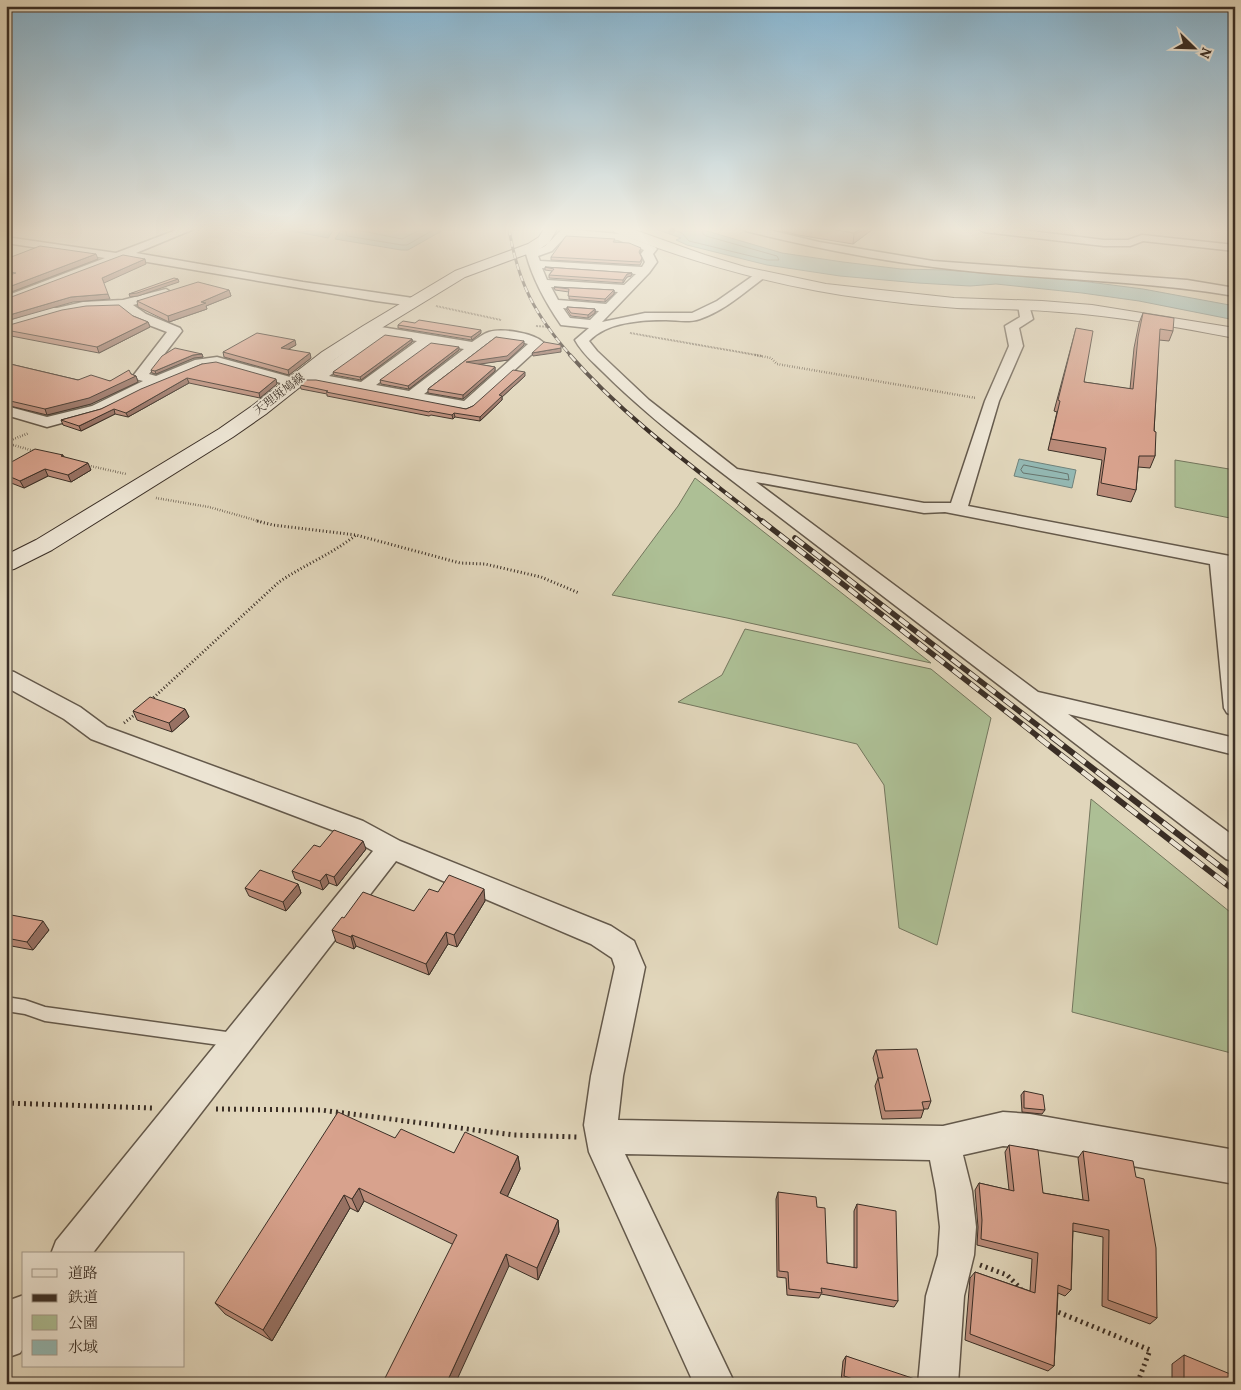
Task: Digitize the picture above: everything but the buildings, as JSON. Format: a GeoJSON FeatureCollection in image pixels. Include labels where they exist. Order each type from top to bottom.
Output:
{"type":"FeatureCollection","features":[{"type":"Feature","properties":{"kind":"main road","name":"天理斑鳩線"},"geometry":{"type":"LineString","coordinates":[[6,564],[44,544],[226,433],[304,380],[328,356],[376,330],[413,302],[427,294]]}},
{"type":"Feature","properties":{"kind":"main road"},"geometry":{"type":"LineString","coordinates":[[864,294],[955,303],[1024,305],[1101,311],[1235,333]]}},
{"type":"Feature","properties":{"kind":"street"},"geometry":{"type":"LineString","coordinates":[[6,300],[21,294]]}},
{"type":"Feature","properties":{"kind":"street"},"geometry":{"type":"LineString","coordinates":[[6,326],[47,312],[57,312],[83,306],[124,304],[164,294]]}},
{"type":"Feature","properties":{"kind":"street"},"geometry":{"type":"LineString","coordinates":[[348,294],[413,302]]}},
{"type":"Feature","properties":{"kind":"street"},"geometry":{"type":"LineString","coordinates":[[548,294],[566,322],[593,324],[622,294]]}},
{"type":"Feature","properties":{"kind":"street"},"geometry":{"type":"LineString","coordinates":[[733,294],[707,312],[693,317],[636,318],[600,329],[586,335],[582,340],[586,349],[658,416],[1235,852]]}},
{"type":"Feature","properties":{"kind":"street"},"geometry":{"type":"LineString","coordinates":[[553,303],[609,308]]}},
{"type":"Feature","properties":{"kind":"street"},"geometry":{"type":"LineString","coordinates":[[124,304],[141,317],[175,331],[140,376],[159,381]]}},
{"type":"Feature","properties":{"kind":"street"},"geometry":{"type":"LineString","coordinates":[[958,510],[992,401],[1016,346],[1012,326],[1027,320],[1024,305]]}},
{"type":"Feature","properties":{"kind":"street"},"geometry":{"type":"LineString","coordinates":[[376,330],[475,347]]}},
{"type":"Feature","properties":{"kind":"street"},"geometry":{"type":"LineString","coordinates":[[6,410],[47,422],[97,408],[200,363],[217,361],[304,380],[363,387],[466,406],[536,343],[532,340],[498,334],[490,335],[412,396]]}},
{"type":"Feature","properties":{"kind":"street"},"geometry":{"type":"LineString","coordinates":[[363,387],[429,339]]}},
{"type":"Feature","properties":{"kind":"street"},"geometry":{"type":"LineString","coordinates":[[730,472],[924,508],[945,507],[1227,561],[1235,708]]}},
{"type":"Feature","properties":{"kind":"street"},"geometry":{"type":"LineString","coordinates":[[6,678],[72,713],[99,733],[345,824],[391,848],[602,935],[624,950],[630,967],[607,1076],[601,1125],[606,1152],[715,1384]]}},
{"type":"Feature","properties":{"kind":"street"},"geometry":{"type":"LineString","coordinates":[[1025,694],[1054,703],[1235,747]]}},
{"type":"Feature","properties":{"kind":"street"},"geometry":{"type":"LineString","coordinates":[[71,1252],[391,848]]}},
{"type":"Feature","properties":{"kind":"street"},"geometry":{"type":"LineString","coordinates":[[603,1137],[943,1143],[1003,1129],[1030,1131],[1235,1167]]}},
{"type":"Feature","properties":{"kind":"street"},"geometry":{"type":"LineString","coordinates":[[938,1384],[945,1296],[956,1255],[958,1227],[954,1190],[943,1143]]}},
{"type":"Feature","properties":{"kind":"street"},"geometry":{"type":"LineString","coordinates":[[6,1339],[22,1317]]}},
{"type":"Feature","properties":{"kind":"lane"},"geometry":{"type":"LineString","coordinates":[[6,1004],[25,1007],[45,1014],[239,1040]]}},
{"type":"Feature","properties":{"kind":"path"},"geometry":{"type":"LineString","coordinates":[[413,302],[472,312],[508,322]]}},
{"type":"Feature","properties":{"kind":"path"},"geometry":{"type":"LineString","coordinates":[[535,326],[552,327]]}},
{"type":"Feature","properties":{"kind":"path"},"geometry":{"type":"LineString","coordinates":[[600,329],[771,358],[777,364],[874,382],[992,401]]}},
{"type":"Feature","properties":{"kind":"path"},"geometry":{"type":"LineString","coordinates":[[6,443],[35,451]]}},
{"type":"Feature","properties":{"kind":"path"},"geometry":{"type":"LineString","coordinates":[[79,463],[149,480]]}},
{"type":"Feature","properties":{"kind":"path"},"geometry":{"type":"LineString","coordinates":[[131,491],[208,507],[273,525],[356,535],[460,563],[485,564],[541,578],[579,593]]}},
{"type":"Feature","properties":{"kind":"path"},"geometry":{"type":"LineString","coordinates":[[150,700],[278,582],[300,568],[337,550],[356,535]]}},
{"type":"Feature","properties":{"kind":"path"},"geometry":{"type":"LineString","coordinates":[[109,737],[144,707]]}},
{"type":"Feature","properties":{"kind":"path"},"geometry":{"type":"LineString","coordinates":[[6,1103],[184,1109],[321,1110],[514,1135],[603,1137]]}},
{"type":"Feature","properties":{"kind":"path"},"geometry":{"type":"LineString","coordinates":[[956,1255],[1006,1275],[1024,1292]]}},
{"type":"Feature","properties":{"kind":"path"},"geometry":{"type":"LineString","coordinates":[[1044,1307],[1150,1350],[1137,1384]]}},
{"type":"Feature","properties":{"kind":"green space"},"geometry":{"type":"Polygon","coordinates":[[[1175,460],[1235,470],[1235,519],[1175,507],[1175,460]]]}},
{"type":"Feature","properties":{"kind":"green space"},"geometry":{"type":"Polygon","coordinates":[[[695,478],[931,663],[612,595],[678,506],[695,478]]]}},
{"type":"Feature","properties":{"kind":"green space"},"geometry":{"type":"Polygon","coordinates":[[[745,629],[931,669],[991,718],[937,945],[899,928],[884,785],[857,744],[678,702],[722,675],[745,629]]]}},
{"type":"Feature","properties":{"kind":"green space"},"geometry":{"type":"Polygon","coordinates":[[[1091,799],[1235,916],[1235,1054],[1072,1012],[1091,799]]]}},
{"type":"Feature","properties":{"kind":"water"},"geometry":{"type":"Polygon","coordinates":[[[1088,294],[1169,294],[1235,306],[1235,320],[1139,301],[1088,294]]]}},
{"type":"Feature","properties":{"kind":"water"},"geometry":{"type":"Polygon","coordinates":[[[1019,459],[1076,470],[1072,488],[1014,476],[1019,459]]]}},
{"type":"Feature","properties":{"kind":"railway"},"geometry":{"type":"LineString","coordinates":[[529,294],[547,326],[571,356]]}},
{"type":"Feature","properties":{"kind":"railway"},"geometry":{"type":"LineString","coordinates":[[570,355],[614,401],[638,422],[763,522]]}},
{"type":"Feature","properties":{"kind":"railway"},"geometry":{"type":"LineString","coordinates":[[762,521],[1040,738]]}},
{"type":"Feature","properties":{"kind":"railway"},"geometry":{"type":"LineString","coordinates":[[795,538],[1054,738]]}},
{"type":"Feature","properties":{"kind":"railway"},"geometry":{"type":"LineString","coordinates":[[1038,737],[1235,891]]}},
{"type":"Feature","properties":{"kind":"railway"},"geometry":{"type":"LineString","coordinates":[[1052,737],[1235,878]]}}]}
